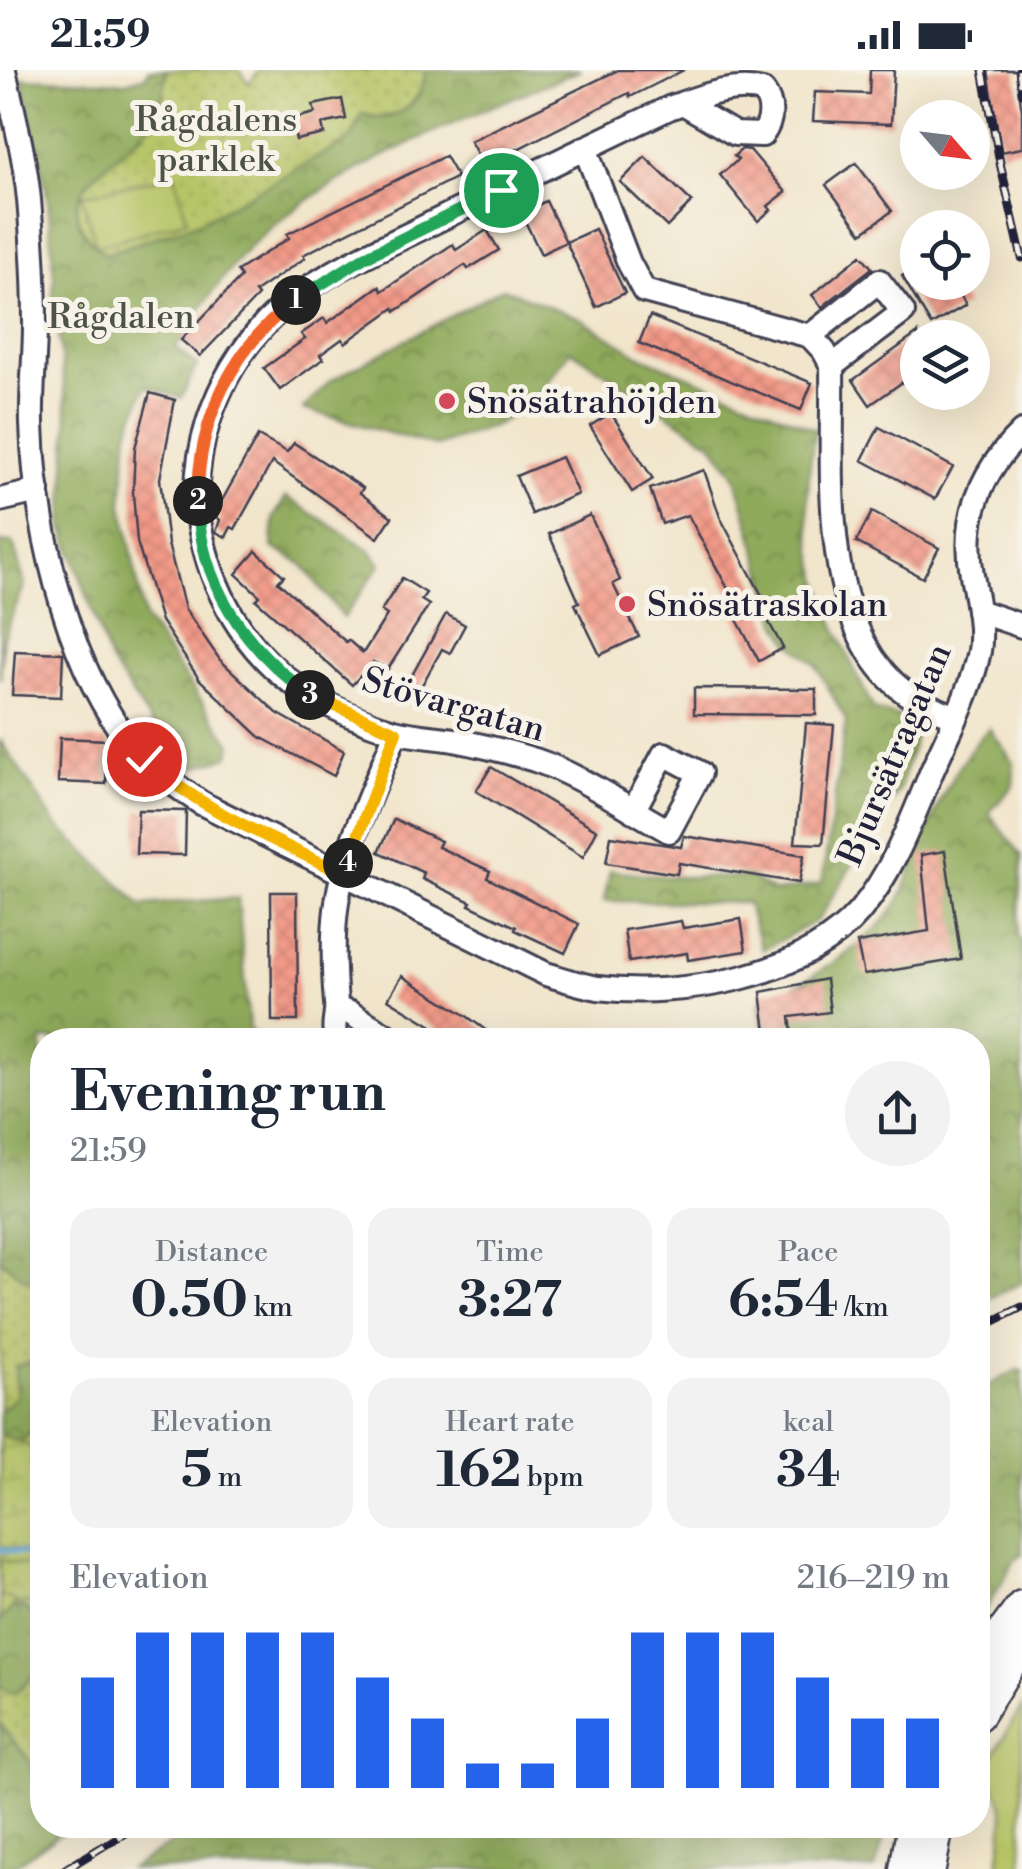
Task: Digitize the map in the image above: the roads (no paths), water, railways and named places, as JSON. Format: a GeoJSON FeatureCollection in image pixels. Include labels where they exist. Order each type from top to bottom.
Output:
{"type":"FeatureCollection","features":[{"type":"Feature","properties":{"kind":"main road"},"geometry":{"type":"LineString","coordinates":[[990,1650],[1022,1606]]}},
{"type":"Feature","properties":{"kind":"main road"},"geometry":{"type":"LineString","coordinates":[[990,1696],[1022,1645]]}},
{"type":"Feature","properties":{"kind":"main road"},"geometry":{"type":"LineString","coordinates":[[906,1869],[912,1838]]}},
{"type":"Feature","properties":{"kind":"main road"},"geometry":{"type":"LineString","coordinates":[[930,1869],[936,1838]]}},
{"type":"Feature","properties":{"kind":"street","name":"Bjursätragatan"},"geometry":{"type":"LineString","coordinates":[[4,70],[30,207],[35,325],[32,420],[38,490],[46,538],[67,615],[106,709],[124,735],[170,782],[201,803],[531,967],[582,985],[635,990],[674,988],[767,970],[796,958],[826,940],[861,910],[885,875],[956,717],[979,649],[969,519],[987,478],[1022,432]]}},
{"type":"Feature","properties":{"kind":"street","name":"Stövargatan"},"geometry":{"type":"LineString","coordinates":[[633,811],[535,760],[460,741],[396,732],[309,694],[277,669],[230,615],[214,583],[198,520],[197,470],[209,419],[238,359],[269,320],[314,286],[585,148],[684,103]]}},
{"type":"Feature","properties":{"kind":"street"},"geometry":{"type":"LineString","coordinates":[[585,148],[644,291],[810,336],[824,350],[832,366],[833,534],[838,570],[852,610],[870,655],[884,673],[909,695],[956,717]]}},
{"type":"Feature","properties":{"kind":"street"},"geometry":{"type":"LineString","coordinates":[[810,336],[879,280],[903,312],[832,366]]}},
{"type":"Feature","properties":{"kind":"street"},"geometry":{"type":"LineString","coordinates":[[0,500],[38,490]]}},
{"type":"Feature","properties":{"kind":"street","name":"Bjursätragatan"},"geometry":{"type":"LineString","coordinates":[[978,611],[1022,626]]}},
{"type":"Feature","properties":{"kind":"street"},"geometry":{"type":"LineString","coordinates":[[335,1028],[337,1009],[331,968],[338,898],[396,732]]}},
{"type":"Feature","properties":{"kind":"street"},"geometry":{"type":"LineString","coordinates":[[337,1009],[374,1028]]}},
{"type":"Feature","properties":{"kind":"waterway"},"geometry":{"type":"LineString","coordinates":[[0,1549],[30,1555]]}},
{"type":"Feature","properties":{"kind":"railway"},"geometry":{"type":"LineString","coordinates":[[983,70],[1022,258]]}},
{"type":"Feature","properties":{"kind":"railway"},"geometry":{"type":"LineString","coordinates":[[1019,70],[1022,93]]}},
{"type":"Feature","properties":{"kind":"railway"},"geometry":{"type":"LineString","coordinates":[[990,1323],[1022,1307]]}},
{"type":"Feature","properties":{"kind":"railway"},"geometry":{"type":"LineString","coordinates":[[66,1869],[117,1838]]}},
{"type":"Feature","properties":{"kind":"place","name":"Snösätrahöjden"},"geometry":{"type":"Point","coordinates":[447,401]}},
{"type":"Feature","properties":{"kind":"place","name":"Snösätraskolan"},"geometry":{"type":"Point","coordinates":[627,604]}},
{"type":"Feature","properties":{"kind":"park label","name":"Rågdalens parklek"},"geometry":{"type":"Point","coordinates":[216,139]}},
{"type":"Feature","properties":{"kind":"park label","name":"Rågdalen"},"geometry":{"type":"Point","coordinates":[121,316]}}]}
